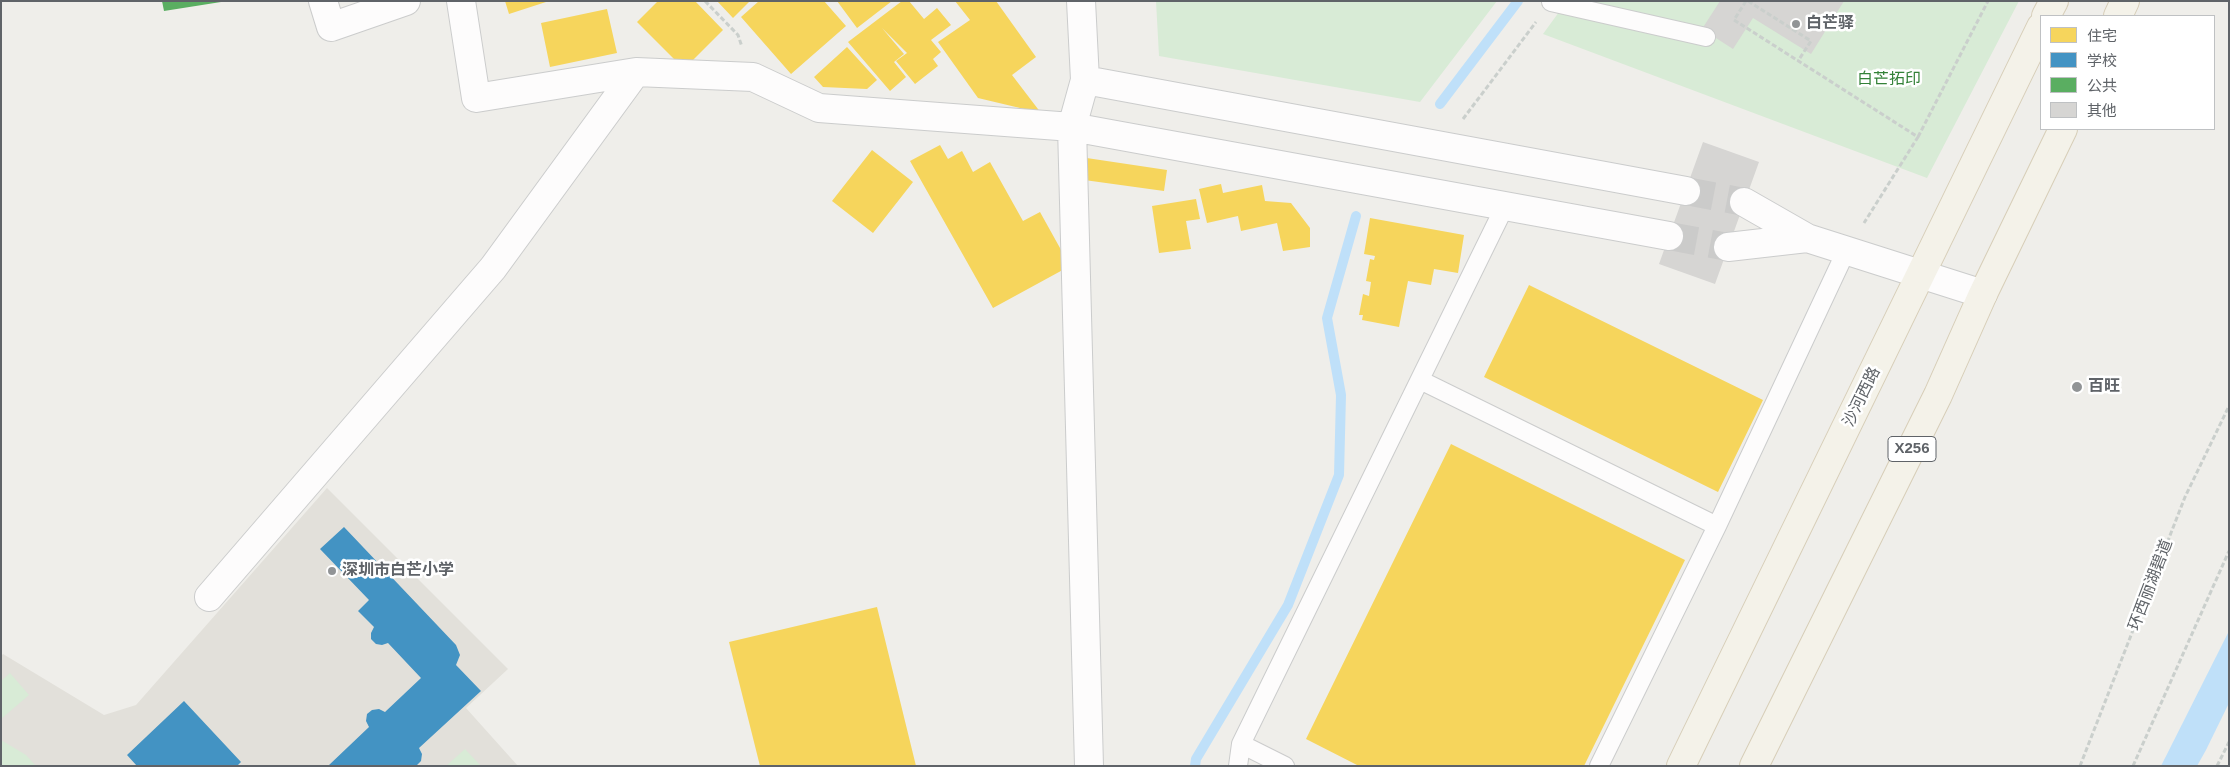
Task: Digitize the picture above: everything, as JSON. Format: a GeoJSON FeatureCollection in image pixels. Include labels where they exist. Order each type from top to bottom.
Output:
{"type":"FeatureCollection","features":[{"type":"Feature","properties":{"kind":"main road"},"geometry":{"type":"LineString","coordinates":[[2047,15],[2054,1]]}},
{"type":"Feature","properties":{"kind":"main road"},"geometry":{"type":"LineString","coordinates":[[2118,15],[2125,1]]}},
{"type":"Feature","properties":{"kind":"main road","name":"沙河西路"},"geometry":{"type":"LineString","coordinates":[[1681,766],[2040,29]]}},
{"type":"Feature","properties":{"kind":"main road","name":"X256"},"geometry":{"type":"LineString","coordinates":[[1754,766],[1938,395],[1983,294],[2063,130]]}},
{"type":"Feature","properties":{"kind":"street"},"geometry":{"type":"LineString","coordinates":[[323,1],[331,27],[406,1]]}},
{"type":"Feature","properties":{"kind":"street"},"geometry":{"type":"LineString","coordinates":[[461,1],[476,98],[636,72],[753,77],[819,108],[1072,127],[1669,236]]}},
{"type":"Feature","properties":{"kind":"street"},"geometry":{"type":"LineString","coordinates":[[1081,1],[1085,80],[1072,127],[1089,766]]}},
{"type":"Feature","properties":{"kind":"street"},"geometry":{"type":"LineString","coordinates":[[209,597],[493,268],[636,72]]}},
{"type":"Feature","properties":{"kind":"street"},"geometry":{"type":"LineString","coordinates":[[1085,80],[1686,191]]}},
{"type":"Feature","properties":{"kind":"street"},"geometry":{"type":"LineString","coordinates":[[1744,202],[1807,238],[1847,249],[1983,294]]}},
{"type":"Feature","properties":{"kind":"street"},"geometry":{"type":"LineString","coordinates":[[1728,247],[1807,238]]}},
{"type":"Feature","properties":{"kind":"lane"},"geometry":{"type":"LineString","coordinates":[[1551,2],[1706,37]]}},
{"type":"Feature","properties":{"kind":"lane"},"geometry":{"type":"LineString","coordinates":[[1238,766],[1241,744],[1505,206]]}},
{"type":"Feature","properties":{"kind":"lane"},"geometry":{"type":"LineString","coordinates":[[1599,766],[1717,526],[1847,249]]}},
{"type":"Feature","properties":{"kind":"lane"},"geometry":{"type":"LineString","coordinates":[[1420,380],[1717,526]]}},
{"type":"Feature","properties":{"kind":"lane"},"geometry":{"type":"LineString","coordinates":[[1241,744],[1285,766]]}},
{"type":"Feature","properties":{"kind":"path"},"geometry":{"type":"LineString","coordinates":[[705,1],[738,35],[753,77]]}},
{"type":"Feature","properties":{"kind":"path"},"geometry":{"type":"LineString","coordinates":[[1798,61],[1811,41],[1747,1],[1734,20],[1918,138]]}},
{"type":"Feature","properties":{"kind":"path"},"geometry":{"type":"LineString","coordinates":[[1847,249],[1918,138],[1988,1]]}},
{"type":"Feature","properties":{"kind":"path"},"geometry":{"type":"LineString","coordinates":[[1442,146],[1551,2]]}},
{"type":"Feature","properties":{"kind":"path","name":"环西丽湖碧道"},"geometry":{"type":"LineString","coordinates":[[2080,766],[2185,497],[2229,406]]}},
{"type":"Feature","properties":{"kind":"path"},"geometry":{"type":"LineString","coordinates":[[2132,766],[2229,551]]}},
{"type":"Feature","properties":{"kind":"path"},"geometry":{"type":"LineString","coordinates":[[2217,766],[2229,742]]}},
{"type":"Feature","properties":{"kind":"shaded area","name":"深圳市白芒小学"},"geometry":{"type":"Polygon","coordinates":[[[327,488],[508,669],[466,708],[518,766],[1,766],[1,656],[3,654],[104,715],[136,705],[327,488]]]}},
{"type":"Feature","properties":{"kind":"green space"},"geometry":{"type":"Polygon","coordinates":[[[1156,1],[1497,1],[1420,102],[1159,56],[1156,1]]]}},
{"type":"Feature","properties":{"kind":"green space","name":"白芒拓印"},"geometry":{"type":"Polygon","coordinates":[[[1567,1],[2019,1],[1927,178],[1543,34],[1567,1]]]}},
{"type":"Feature","properties":{"kind":"green space"},"geometry":{"type":"Polygon","coordinates":[[[10,673],[29,695],[1,719],[1,681],[10,673]]]}},
{"type":"Feature","properties":{"kind":"green space"},"geometry":{"type":"Polygon","coordinates":[[[1,740],[26,755],[36,766],[1,766],[1,740]]]}},
{"type":"Feature","properties":{"kind":"green space"},"geometry":{"type":"Polygon","coordinates":[[[465,749],[481,766],[446,766],[465,749]]]}},
{"type":"Feature","properties":{"kind":"water"},"geometry":{"type":"Polygon","coordinates":[[[2229,631],[2229,703],[2206,750],[2197,766],[2161,766],[2229,631]]]}},
{"type":"Feature","properties":{"kind":"building: 住宅"},"geometry":{"type":"Polygon","coordinates":[[[505,1],[546,1],[546,2],[509,14],[505,1]]]}},
{"type":"Feature","properties":{"kind":"building: 住宅"},"geometry":{"type":"Polygon","coordinates":[[[658,1],[695,1],[723,30],[684,69],[637,22],[658,1]]]}},
{"type":"Feature","properties":{"kind":"building: 住宅"},"geometry":{"type":"Polygon","coordinates":[[[717,1],[750,1],[733,18],[717,1]]]}},
{"type":"Feature","properties":{"kind":"building: 住宅"},"geometry":{"type":"Polygon","coordinates":[[[759,1],[824,1],[846,26],[791,74],[741,17],[759,1]]]}},
{"type":"Feature","properties":{"kind":"building: 住宅"},"geometry":{"type":"Polygon","coordinates":[[[837,1],[892,1],[857,28],[837,1]]]}},
{"type":"Feature","properties":{"kind":"building: 住宅"},"geometry":{"type":"Polygon","coordinates":[[[902,1],[909,1],[924,19],[937,8],[951,25],[931,40],[941,52],[933,59],[938,66],[915,84],[896,61],[907,53],[882,28],[904,54],[894,62],[906,77],[890,91],[848,42],[902,1]]]}},
{"type":"Feature","properties":{"kind":"building: 住宅"},"geometry":{"type":"Polygon","coordinates":[[[955,1],[996,1],[1036,57],[1012,75],[1041,113],[978,98],[938,42],[970,20],[955,1]]]}},
{"type":"Feature","properties":{"kind":"building: 住宅"},"geometry":{"type":"Polygon","coordinates":[[[607,9],[617,53],[550,67],[541,23],[607,9]]]}},
{"type":"Feature","properties":{"kind":"building: 住宅"},"geometry":{"type":"Polygon","coordinates":[[[847,47],[877,80],[867,89],[823,87],[814,77],[847,47]]]}},
{"type":"Feature","properties":{"kind":"building: 住宅"},"geometry":{"type":"Polygon","coordinates":[[[940,145],[948,159],[962,151],[973,172],[990,162],[1023,221],[1040,212],[1070,266],[993,308],[910,161],[940,145]]]}},
{"type":"Feature","properties":{"kind":"building: 住宅"},"geometry":{"type":"Polygon","coordinates":[[[872,150],[913,182],[873,233],[832,201],[872,150]]]}},
{"type":"Feature","properties":{"kind":"building: 住宅"},"geometry":{"type":"Polygon","coordinates":[[[1080,157],[1167,170],[1164,191],[1077,179],[1080,157]]]}},
{"type":"Feature","properties":{"kind":"building: 住宅"},"geometry":{"type":"Polygon","coordinates":[[[1221,184],[1223,193],[1262,185],[1265,201],[1291,203],[1310,228],[1310,247],[1283,251],[1277,223],[1241,231],[1238,216],[1207,223],[1199,189],[1221,184]]]}},
{"type":"Feature","properties":{"kind":"building: 住宅"},"geometry":{"type":"Polygon","coordinates":[[[1196,199],[1200,219],[1186,221],[1191,249],[1159,253],[1152,206],[1196,199]]]}},
{"type":"Feature","properties":{"kind":"building: 住宅"},"geometry":{"type":"Polygon","coordinates":[[[1370,218],[1464,235],[1458,273],[1434,269],[1431,285],[1408,281],[1399,327],[1362,320],[1363,315],[1359,315],[1363,294],[1369,296],[1371,282],[1366,281],[1370,259],[1374,260],[1375,256],[1364,254],[1370,218]]]}},
{"type":"Feature","properties":{"kind":"building: 住宅"},"geometry":{"type":"Polygon","coordinates":[[[1529,285],[1763,400],[1718,492],[1484,377],[1529,285]]]}},
{"type":"Feature","properties":{"kind":"building: 住宅"},"geometry":{"type":"Polygon","coordinates":[[[1451,444],[1685,560],[1584,766],[1359,766],[1306,739],[1451,444]]]}},
{"type":"Feature","properties":{"kind":"building: 住宅"},"geometry":{"type":"Polygon","coordinates":[[[877,607],[916,766],[760,766],[729,642],[877,607]]]}},
{"type":"Feature","properties":{"kind":"building: 学校"},"geometry":{"type":"Polygon","coordinates":[[[344,527],[456,645],[460,655],[456,665],[481,691],[419,748],[422,754],[421,761],[416,766],[328,766],[369,727],[366,721],[367,714],[372,710],[379,709],[385,712],[421,678],[388,643],[376,644],[371,639],[374,627],[358,611],[369,600],[320,549],[344,527]]]}},
{"type":"Feature","properties":{"kind":"building: 学校"},"geometry":{"type":"Polygon","coordinates":[[[184,701],[241,762],[237,766],[137,766],[127,755],[184,701]]]}},
{"type":"Feature","properties":{"kind":"building: 公共"},"geometry":{"type":"Polygon","coordinates":[[[162,1],[221,1],[221,2],[164,11],[162,1]]]}},
{"type":"Feature","properties":{"kind":"building: 其他","name":"白芒驿"},"geometry":{"type":"Polygon","coordinates":[[[1720,1],[1844,1],[1811,54],[1753,18],[1733,49],[1702,29],[1720,1]]]}},
{"type":"Feature","properties":{"kind":"building: 其他"},"geometry":{"type":"Polygon","coordinates":[[[1703,142],[1759,162],[1715,284],[1659,264],[1703,142]]]}},
{"type":"Feature","properties":{"kind":"waterway"},"geometry":{"type":"LineString","coordinates":[[1440,104],[1518,1]]}},
{"type":"Feature","properties":{"kind":"waterway"},"geometry":{"type":"LineString","coordinates":[[1195,766],[1196,759],[1288,605],[1339,475],[1341,395],[1327,318],[1356,216]]}},
{"type":"Feature","properties":{"kind":"tunnel"},"geometry":{"type":"LineString","coordinates":[[1686,191],[1744,202]]}},
{"type":"Feature","properties":{"kind":"tunnel"},"geometry":{"type":"LineString","coordinates":[[1669,236],[1728,247]]}},
{"type":"Feature","properties":{"kind":"place","name":"白芒驿"},"geometry":{"type":"Point","coordinates":[1796,24]}},
{"type":"Feature","properties":{"kind":"place","name":"百旺"},"geometry":{"type":"Point","coordinates":[2077,387]}},
{"type":"Feature","properties":{"kind":"place","name":"深圳市白芒小学"},"geometry":{"type":"Point","coordinates":[332,571]}}]}
